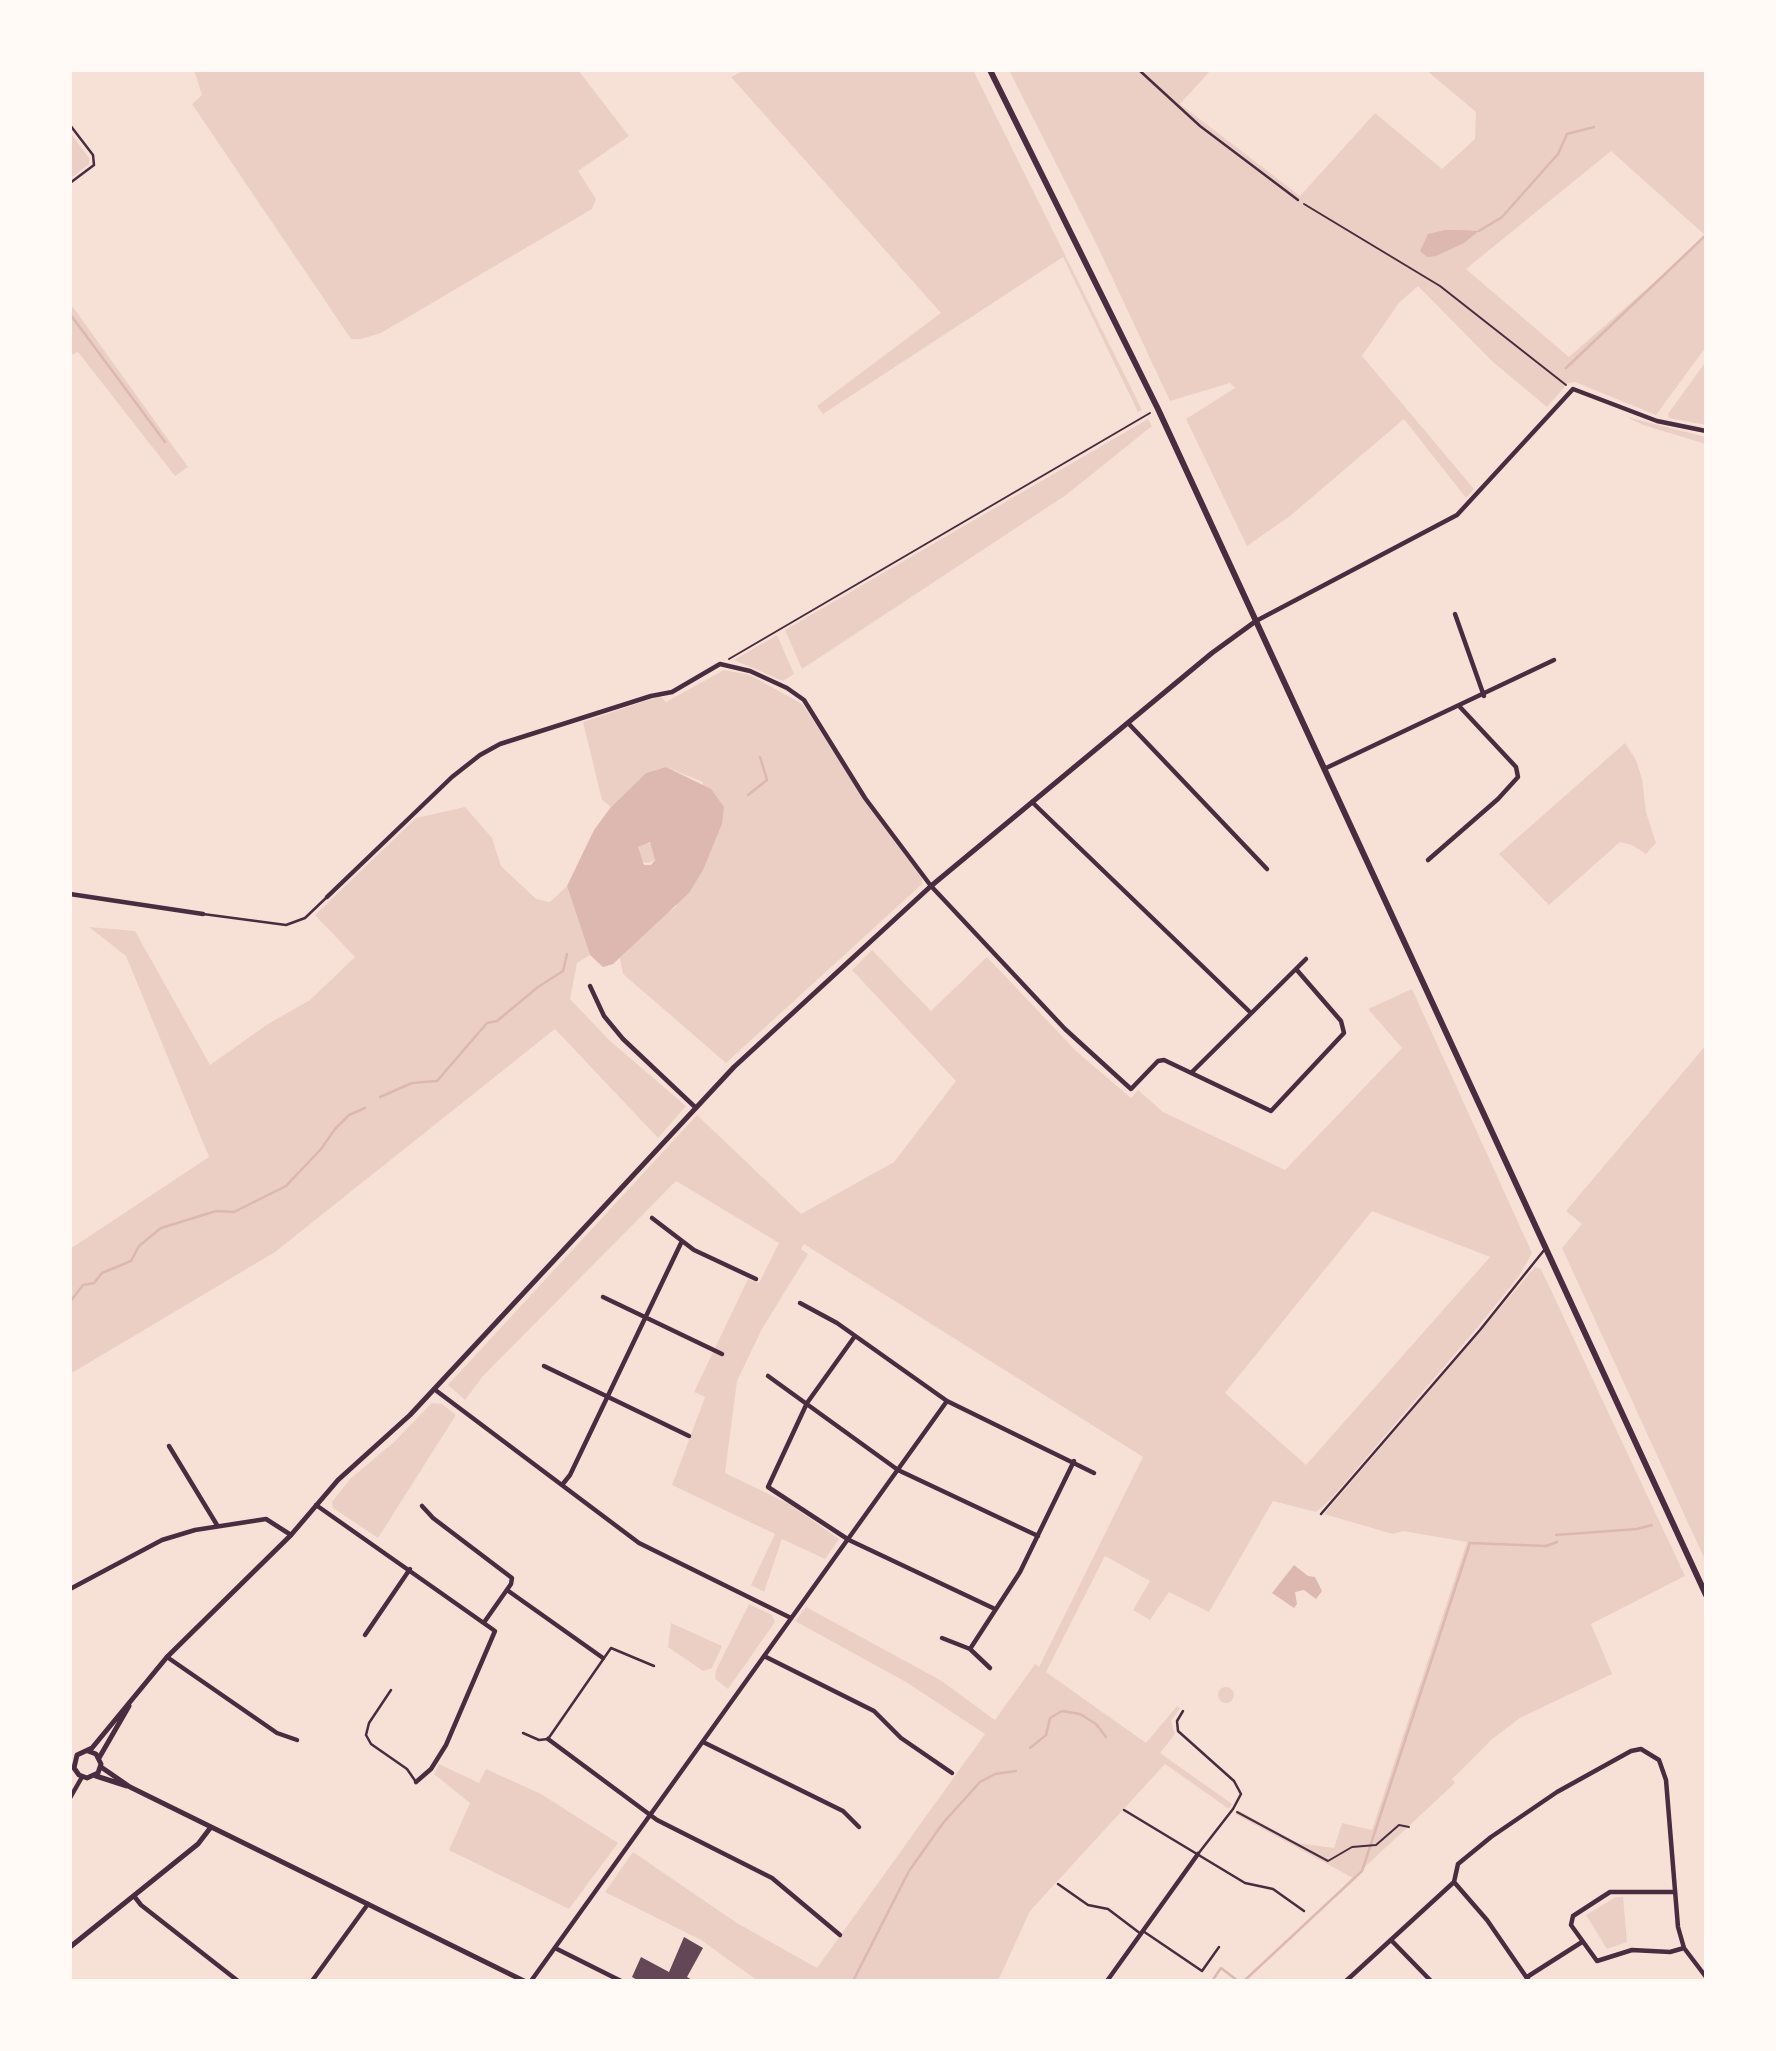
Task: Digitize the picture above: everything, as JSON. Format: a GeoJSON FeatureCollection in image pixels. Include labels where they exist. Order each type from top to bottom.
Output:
{"type":"FeatureCollection","features":[{"type":"Feature","properties":{"kind":"main road"},"geometry":{"type":"LineString","coordinates":[[990,70],[1158,409],[1706,1595]]}},
{"type":"Feature","properties":{"kind":"street"},"geometry":{"type":"LineString","coordinates":[[70,1753],[77,1755],[88,1751],[167,1657],[291,1535],[338,1480],[389,1436],[434,1390],[734,1067],[931,886],[1128,723],[1256,621],[1457,515],[1573,389],[1657,421],[1706,431]]}},
{"type":"Feature","properties":{"kind":"street"},"geometry":{"type":"LineString","coordinates":[[1455,614],[1484,696]]}},
{"type":"Feature","properties":{"kind":"street"},"geometry":{"type":"LineString","coordinates":[[1324,769],[1484,696],[1554,660]]}},
{"type":"Feature","properties":{"kind":"street"},"geometry":{"type":"LineString","coordinates":[[327,897],[452,777],[480,755],[500,744],[672,692],[720,664],[761,676],[804,700],[865,799],[931,886],[1065,1029],[1131,1089],[1158,1060],[1164,1060],[1271,1111],[1344,1033],[1342,1021],[1296,969]]}},
{"type":"Feature","properties":{"kind":"street"},"geometry":{"type":"LineString","coordinates":[[1428,860],[1498,799],[1518,777],[1516,767],[1460,707]]}},
{"type":"Feature","properties":{"kind":"street"},"geometry":{"type":"LineString","coordinates":[[1128,723],[1267,869]]}},
{"type":"Feature","properties":{"kind":"street"},"geometry":{"type":"LineString","coordinates":[[1032,802],[1251,1013]]}},
{"type":"Feature","properties":{"kind":"street"},"geometry":{"type":"LineString","coordinates":[[70,894],[203,914]]}},
{"type":"Feature","properties":{"kind":"street"},"geometry":{"type":"LineString","coordinates":[[1192,1072],[1306,959]]}},
{"type":"Feature","properties":{"kind":"street"},"geometry":{"type":"LineString","coordinates":[[590,986],[604,1016],[623,1039],[695,1107]]}},
{"type":"Feature","properties":{"kind":"street"},"geometry":{"type":"LineString","coordinates":[[652,1218],[682,1241],[756,1279]]}},
{"type":"Feature","properties":{"kind":"street"},"geometry":{"type":"LineString","coordinates":[[562,1485],[570,1475],[682,1241]]}},
{"type":"Feature","properties":{"kind":"street"},"geometry":{"type":"LineString","coordinates":[[603,1297],[722,1354]]}},
{"type":"Feature","properties":{"kind":"street"},"geometry":{"type":"LineString","coordinates":[[800,1304],[855,1336],[947,1401],[1094,1473]]}},
{"type":"Feature","properties":{"kind":"street"},"geometry":{"type":"LineString","coordinates":[[855,1336],[807,1403],[768,1487],[849,1540],[995,1609]]}},
{"type":"Feature","properties":{"kind":"street"},"geometry":{"type":"LineString","coordinates":[[544,1366],[690,1436]]}},
{"type":"Feature","properties":{"kind":"street"},"geometry":{"type":"LineString","coordinates":[[768,1376],[898,1470],[1038,1536]]}},
{"type":"Feature","properties":{"kind":"street"},"geometry":{"type":"LineString","coordinates":[[434,1390],[639,1543],[792,1618]]}},
{"type":"Feature","properties":{"kind":"street"},"geometry":{"type":"LineString","coordinates":[[531,1981],[947,1401]]}},
{"type":"Feature","properties":{"kind":"street"},"geometry":{"type":"LineString","coordinates":[[169,1446],[217,1525]]}},
{"type":"Feature","properties":{"kind":"street"},"geometry":{"type":"LineString","coordinates":[[970,1649],[1020,1572],[1074,1461]]}},
{"type":"Feature","properties":{"kind":"street"},"geometry":{"type":"LineString","coordinates":[[316,1505],[485,1621],[495,1631],[446,1745],[431,1769],[416,1782]]}},
{"type":"Feature","properties":{"kind":"street"},"geometry":{"type":"LineString","coordinates":[[422,1506],[433,1518],[508,1572],[512,1578],[507,1590],[485,1621]]}},
{"type":"Feature","properties":{"kind":"street"},"geometry":{"type":"LineString","coordinates":[[70,1589],[162,1540],[217,1525],[266,1519],[291,1535]]}},
{"type":"Feature","properties":{"kind":"street"},"geometry":{"type":"LineString","coordinates":[[365,1635],[410,1569]]}},
{"type":"Feature","properties":{"kind":"street"},"geometry":{"type":"LineString","coordinates":[[507,1590],[603,1658]]}},
{"type":"Feature","properties":{"kind":"street"},"geometry":{"type":"LineString","coordinates":[[942,1638],[970,1649],[990,1668]]}},
{"type":"Feature","properties":{"kind":"street"},"geometry":{"type":"LineString","coordinates":[[764,1656],[874,1711],[892,1731],[952,1773]]}},
{"type":"Feature","properties":{"kind":"street"},"geometry":{"type":"LineString","coordinates":[[167,1657],[276,1733],[297,1740]]}},
{"type":"Feature","properties":{"kind":"street"},"geometry":{"type":"LineString","coordinates":[[96,1776],[101,1767],[99,1758],[130,1703]]}},
{"type":"Feature","properties":{"kind":"street"},"geometry":{"type":"LineString","coordinates":[[548,1738],[651,1814],[772,1878],[841,1935]]}},
{"type":"Feature","properties":{"kind":"street"},"geometry":{"type":"LineString","coordinates":[[703,1742],[843,1811],[859,1827]]}},
{"type":"Feature","properties":{"kind":"street"},"geometry":{"type":"LineString","coordinates":[[1346,1981],[1454,1882],[1458,1864],[1532,1808],[1631,1751],[1641,1749],[1659,1760],[1666,1780],[1678,1927],[1684,1948],[1706,1976]]}},
{"type":"Feature","properties":{"kind":"street"},"geometry":{"type":"LineString","coordinates":[[88,1751],[99,1758]]}},
{"type":"Feature","properties":{"kind":"street"},"geometry":{"type":"LineString","coordinates":[[77,1755],[72,1763],[82,1777]]}},
{"type":"Feature","properties":{"kind":"street"},"geometry":{"type":"LineString","coordinates":[[101,1767],[130,1787],[524,1981]]}},
{"type":"Feature","properties":{"kind":"street"},"geometry":{"type":"LineString","coordinates":[[82,1777],[96,1776],[130,1787]]}},
{"type":"Feature","properties":{"kind":"street"},"geometry":{"type":"LineString","coordinates":[[70,1798],[82,1777]]}},
{"type":"Feature","properties":{"kind":"street"},"geometry":{"type":"LineString","coordinates":[[70,1947],[198,1844],[211,1827]]}},
{"type":"Feature","properties":{"kind":"street"},"geometry":{"type":"LineString","coordinates":[[1107,1981],[1198,1854]]}},
{"type":"Feature","properties":{"kind":"street"},"geometry":{"type":"LineString","coordinates":[[1454,1882],[1487,1920],[1528,1979],[1582,1942]]}},
{"type":"Feature","properties":{"kind":"street"},"geometry":{"type":"LineString","coordinates":[[1675,1892],[1617,1891],[1603,1895],[1573,1916],[1571,1925],[1597,1961],[1632,1950],[1670,1952],[1684,1948]]}},
{"type":"Feature","properties":{"kind":"street"},"geometry":{"type":"LineString","coordinates":[[134,1896],[141,1905],[238,1981]]}},
{"type":"Feature","properties":{"kind":"street"},"geometry":{"type":"LineString","coordinates":[[312,1981],[368,1904]]}},
{"type":"Feature","properties":{"kind":"street"},"geometry":{"type":"LineString","coordinates":[[1391,1940],[1431,1981]]}},
{"type":"Feature","properties":{"kind":"street"},"geometry":{"type":"LineString","coordinates":[[555,1948],[621,1981]]}},
{"type":"Feature","properties":{"kind":"lane"},"geometry":{"type":"LineString","coordinates":[[1139,70],[1200,126],[1298,200]]}},
{"type":"Feature","properties":{"kind":"lane"},"geometry":{"type":"LineString","coordinates":[[70,125],[93,155],[94,165],[70,183]]}},
{"type":"Feature","properties":{"kind":"lane"},"geometry":{"type":"LineString","coordinates":[[203,914],[286,925],[305,918],[327,897]]}},
{"type":"Feature","properties":{"kind":"lane"},"geometry":{"type":"LineString","coordinates":[[1321,1514],[1471,1340],[1545,1249]]}},
{"type":"Feature","properties":{"kind":"lane"},"geometry":{"type":"LineString","coordinates":[[523,1733],[539,1740],[548,1738],[611,1648],[653,1666]]}},
{"type":"Feature","properties":{"kind":"lane"},"geometry":{"type":"LineString","coordinates":[[391,1690],[369,1723],[366,1735],[371,1744],[407,1769],[416,1782]]}},
{"type":"Feature","properties":{"kind":"lane"},"geometry":{"type":"LineString","coordinates":[[1183,1711],[1177,1721],[1178,1731],[1238,1785],[1240,1797],[1198,1854]]}},
{"type":"Feature","properties":{"kind":"lane"},"geometry":{"type":"LineString","coordinates":[[1124,1810],[1245,1883],[1273,1889],[1304,1911]]}},
{"type":"Feature","properties":{"kind":"lane"},"geometry":{"type":"LineString","coordinates":[[1058,1884],[1088,1905],[1108,1909],[1202,1971],[1219,1947]]}},
{"type":"Feature","properties":{"kind":"path"},"geometry":{"type":"LineString","coordinates":[[1298,200],[1440,286],[1573,389]]}},
{"type":"Feature","properties":{"kind":"path"},"geometry":{"type":"LineString","coordinates":[[720,664],[1158,409]]}},
{"type":"Feature","properties":{"kind":"path"},"geometry":{"type":"LineString","coordinates":[[1233,1809],[1322,1859],[1334,1859],[1349,1848],[1376,1845],[1399,1825],[1409,1827]]}},
{"type":"Feature","properties":{"kind":"shaded area"},"geometry":{"type":"Polygon","coordinates":[[[194,70],[578,70],[629,136],[578,171],[596,199],[592,209],[381,333],[351,339],[192,104],[202,95],[194,70]]]}},
{"type":"Feature","properties":{"kind":"shaded area"},"geometry":{"type":"Polygon","coordinates":[[[745,70],[973,70],[1142,410],[1138,412],[1063,257],[823,414],[817,406],[941,313],[731,77],[745,70]]]}},
{"type":"Feature","properties":{"kind":"shaded area"},"geometry":{"type":"Polygon","coordinates":[[[1009,70],[1211,70],[1180,104],[1300,196],[1375,113],[1442,169],[1475,139],[1476,112],[1426,70],[1706,70],[1706,236],[1611,151],[1466,269],[1569,357],[1706,237],[1706,347],[1656,415],[1575,382],[1568,383],[1547,407],[1493,362],[1418,286],[1399,303],[1362,356],[1474,489],[1466,498],[1404,419],[1290,516],[1247,546],[1186,419],[1235,388],[1230,383],[1170,401],[1095,241],[1009,70]]]}},
{"type":"Feature","properties":{"kind":"shaded area"},"geometry":{"type":"Polygon","coordinates":[[[70,132],[89,158],[89,164],[70,179],[70,132]]]}},
{"type":"Feature","properties":{"kind":"shaded area"},"geometry":{"type":"Polygon","coordinates":[[[1445,230],[1479,231],[1464,243],[1436,256],[1427,257],[1420,251],[1428,234],[1445,230]]]}},
{"type":"Feature","properties":{"kind":"shaded area"},"geometry":{"type":"Polygon","coordinates":[[[70,303],[188,467],[175,476],[78,352],[70,356],[70,303]]]}},
{"type":"Feature","properties":{"kind":"shaded area"},"geometry":{"type":"Polygon","coordinates":[[[1706,361],[1706,425],[1669,418],[1668,414],[1706,361]]]}},
{"type":"Feature","properties":{"kind":"shaded area"},"geometry":{"type":"Polygon","coordinates":[[[1627,417],[1706,437],[1706,444],[1643,425],[1627,417]]]}},
{"type":"Feature","properties":{"kind":"shaded area"},"geometry":{"type":"Polygon","coordinates":[[[1148,419],[1152,426],[1066,495],[802,669],[785,630],[1148,419]]]}},
{"type":"Feature","properties":{"kind":"shaded area"},"geometry":{"type":"Polygon","coordinates":[[[777,635],[794,674],[783,681],[734,660],[777,635]]]}},
{"type":"Feature","properties":{"kind":"shaded area"},"geometry":{"type":"Polygon","coordinates":[[[724,670],[750,675],[802,704],[922,878],[922,884],[726,1063],[623,974],[620,958],[659,918],[676,907],[703,782],[666,767],[646,773],[611,807],[602,800],[583,722],[660,696],[666,702],[724,670]]]}},
{"type":"Feature","properties":{"kind":"shaded area"},"geometry":{"type":"Polygon","coordinates":[[[1625,743],[1636,760],[1642,779],[1646,812],[1656,843],[1646,854],[1632,845],[1620,842],[1549,905],[1499,854],[1625,743]]]}},
{"type":"Feature","properties":{"kind":"shaded area"},"geometry":{"type":"Polygon","coordinates":[[[666,767],[711,789],[724,807],[722,824],[703,870],[689,893],[613,964],[603,967],[590,955],[567,886],[594,830],[611,807],[646,773],[666,767]],[[650,842],[638,847],[644,865],[651,865],[655,860],[650,842]]]}},
{"type":"Feature","properties":{"kind":"shaded area"},"geometry":{"type":"Polygon","coordinates":[[[465,807],[492,838],[501,866],[536,899],[550,902],[567,886],[590,955],[577,963],[570,999],[609,1040],[686,1106],[658,1138],[555,1029],[275,1252],[70,1374],[70,1249],[209,1157],[126,956],[89,927],[135,931],[210,1065],[268,1024],[310,1000],[355,957],[315,915],[416,818],[465,807]]]}},
{"type":"Feature","properties":{"kind":"shaded area"},"geometry":{"type":"Polygon","coordinates":[[[647,843],[654,846],[657,853],[654,860],[647,863],[640,860],[637,853],[640,846],[647,843]]]}},
{"type":"Feature","properties":{"kind":"shaded area"},"geometry":{"type":"Polygon","coordinates":[[[872,950],[931,1011],[987,957],[1076,1051],[1131,1098],[1138,1090],[1163,1112],[1285,1170],[1402,1048],[1368,1009],[1412,989],[1532,1253],[1519,1276],[1477,1328],[1330,1500],[1316,1512],[1273,1501],[1209,1612],[1169,1592],[1150,1620],[1133,1610],[1150,1581],[1105,1556],[1046,1672],[1146,1743],[1177,1706],[1180,1708],[1171,1721],[1175,1734],[1160,1753],[1232,1804],[1229,1809],[1165,1764],[1030,1911],[998,1981],[758,1981],[701,1940],[605,1892],[633,1852],[737,1923],[817,1968],[985,1734],[906,1682],[795,1621],[806,1607],[940,1680],[995,1720],[1035,1664],[1039,1667],[1143,1457],[804,1244],[801,1249],[808,1254],[762,1329],[737,1381],[725,1473],[789,1504],[839,1539],[825,1559],[782,1539],[764,1592],[751,1585],[775,1534],[672,1485],[705,1397],[694,1392],[748,1279],[759,1283],[779,1243],[676,1181],[483,1376],[465,1400],[448,1385],[697,1115],[801,1214],[894,1162],[956,1081],[852,970],[872,950]],[[1372,1211],[1225,1393],[1306,1465],[1490,1257],[1372,1211]]]}},
{"type":"Feature","properties":{"kind":"shaded area"},"geometry":{"type":"Polygon","coordinates":[[[1706,1045],[1706,1562],[1562,1248],[1582,1224],[1566,1211],[1706,1045]]]}},
{"type":"Feature","properties":{"kind":"shaded area"},"geometry":{"type":"Polygon","coordinates":[[[1535,1267],[1541,1269],[1685,1576],[1591,1624],[1612,1674],[1520,1718],[1491,1740],[1452,1779],[1455,1783],[1353,1878],[1235,1814],[1238,1810],[1298,1843],[1334,1848],[1342,1823],[1372,1830],[1467,1542],[1403,1531],[1393,1534],[1324,1514],[1535,1267]]]}},
{"type":"Feature","properties":{"kind":"shaded area"},"geometry":{"type":"Polygon","coordinates":[[[432,1403],[442,1404],[456,1415],[378,1538],[333,1508],[332,1502],[350,1479],[394,1442],[432,1403]]]}},
{"type":"Feature","properties":{"kind":"shaded area"},"geometry":{"type":"Polygon","coordinates":[[[1294,1565],[1308,1576],[1315,1577],[1322,1591],[1316,1599],[1304,1590],[1295,1592],[1297,1604],[1294,1608],[1272,1593],[1294,1565]]]}},
{"type":"Feature","properties":{"kind":"shaded area"},"geometry":{"type":"Polygon","coordinates":[[[749,1604],[772,1615],[775,1622],[728,1689],[715,1679],[716,1670],[749,1604]]]}},
{"type":"Feature","properties":{"kind":"shaded area"},"geometry":{"type":"Polygon","coordinates":[[[671,1623],[722,1646],[712,1668],[703,1671],[668,1647],[671,1623]]]}},
{"type":"Feature","properties":{"kind":"shaded area"},"geometry":{"type":"Polygon","coordinates":[[[1226,1687],[1232,1689],[1232,1701],[1226,1703],[1220,1701],[1218,1695],[1220,1689],[1226,1687]]]}},
{"type":"Feature","properties":{"kind":"shaded area"},"geometry":{"type":"Polygon","coordinates":[[[439,1764],[479,1783],[486,1769],[541,1794],[618,1843],[569,1909],[449,1850],[470,1803],[434,1774],[439,1764]]]}},
{"type":"Feature","properties":{"kind":"shaded area"},"geometry":{"type":"Polygon","coordinates":[[[1616,1897],[1623,1897],[1627,1942],[1607,1949],[1586,1915],[1616,1897]]]}},
{"type":"Feature","properties":{"kind":"building"},"geometry":{"type":"Polygon","coordinates":[[[684,1937],[703,1948],[687,1977],[694,1981],[639,1981],[632,1977],[641,1957],[669,1972],[684,1937]]]}},
{"type":"Feature","properties":{"kind":"waterway"},"geometry":{"type":"LineString","coordinates":[[1479,231],[1502,217],[1558,154],[1567,134],[1594,127]]}},
{"type":"Feature","properties":{"kind":"waterway"},"geometry":{"type":"LineString","coordinates":[[1566,368],[1706,235]]}},
{"type":"Feature","properties":{"kind":"waterway"},"geometry":{"type":"LineString","coordinates":[[70,314],[165,442]]}},
{"type":"Feature","properties":{"kind":"waterway"},"geometry":{"type":"LineString","coordinates":[[748,795],[767,780],[760,757]]}},
{"type":"Feature","properties":{"kind":"waterway"},"geometry":{"type":"LineString","coordinates":[[380,1097],[412,1083],[437,1081],[487,1023],[497,1021],[538,987],[563,971],[567,954]]}},
{"type":"Feature","properties":{"kind":"waterway"},"geometry":{"type":"LineString","coordinates":[[70,1302],[83,1285],[94,1283],[102,1273],[131,1261],[139,1246],[161,1228],[216,1211],[234,1212],[286,1186],[349,1115],[365,1108]]}},
{"type":"Feature","properties":{"kind":"waterway"},"geometry":{"type":"LineString","coordinates":[[1556,1535],[1637,1529],[1652,1525]]}},
{"type":"Feature","properties":{"kind":"waterway"},"geometry":{"type":"LineString","coordinates":[[1244,1981],[1362,1871],[1470,1543],[1546,1546],[1557,1542]]}},
{"type":"Feature","properties":{"kind":"waterway"},"geometry":{"type":"LineString","coordinates":[[1030,1748],[1046,1735],[1050,1718],[1062,1711],[1080,1714],[1096,1724],[1106,1737]]}},
{"type":"Feature","properties":{"kind":"waterway"},"geometry":{"type":"LineString","coordinates":[[853,1981],[909,1871],[943,1823],[980,1782],[995,1774],[1016,1771]]}},
{"type":"Feature","properties":{"kind":"waterway"},"geometry":{"type":"LineString","coordinates":[[1212,1981],[1221,1968],[1238,1981]]}}]}
